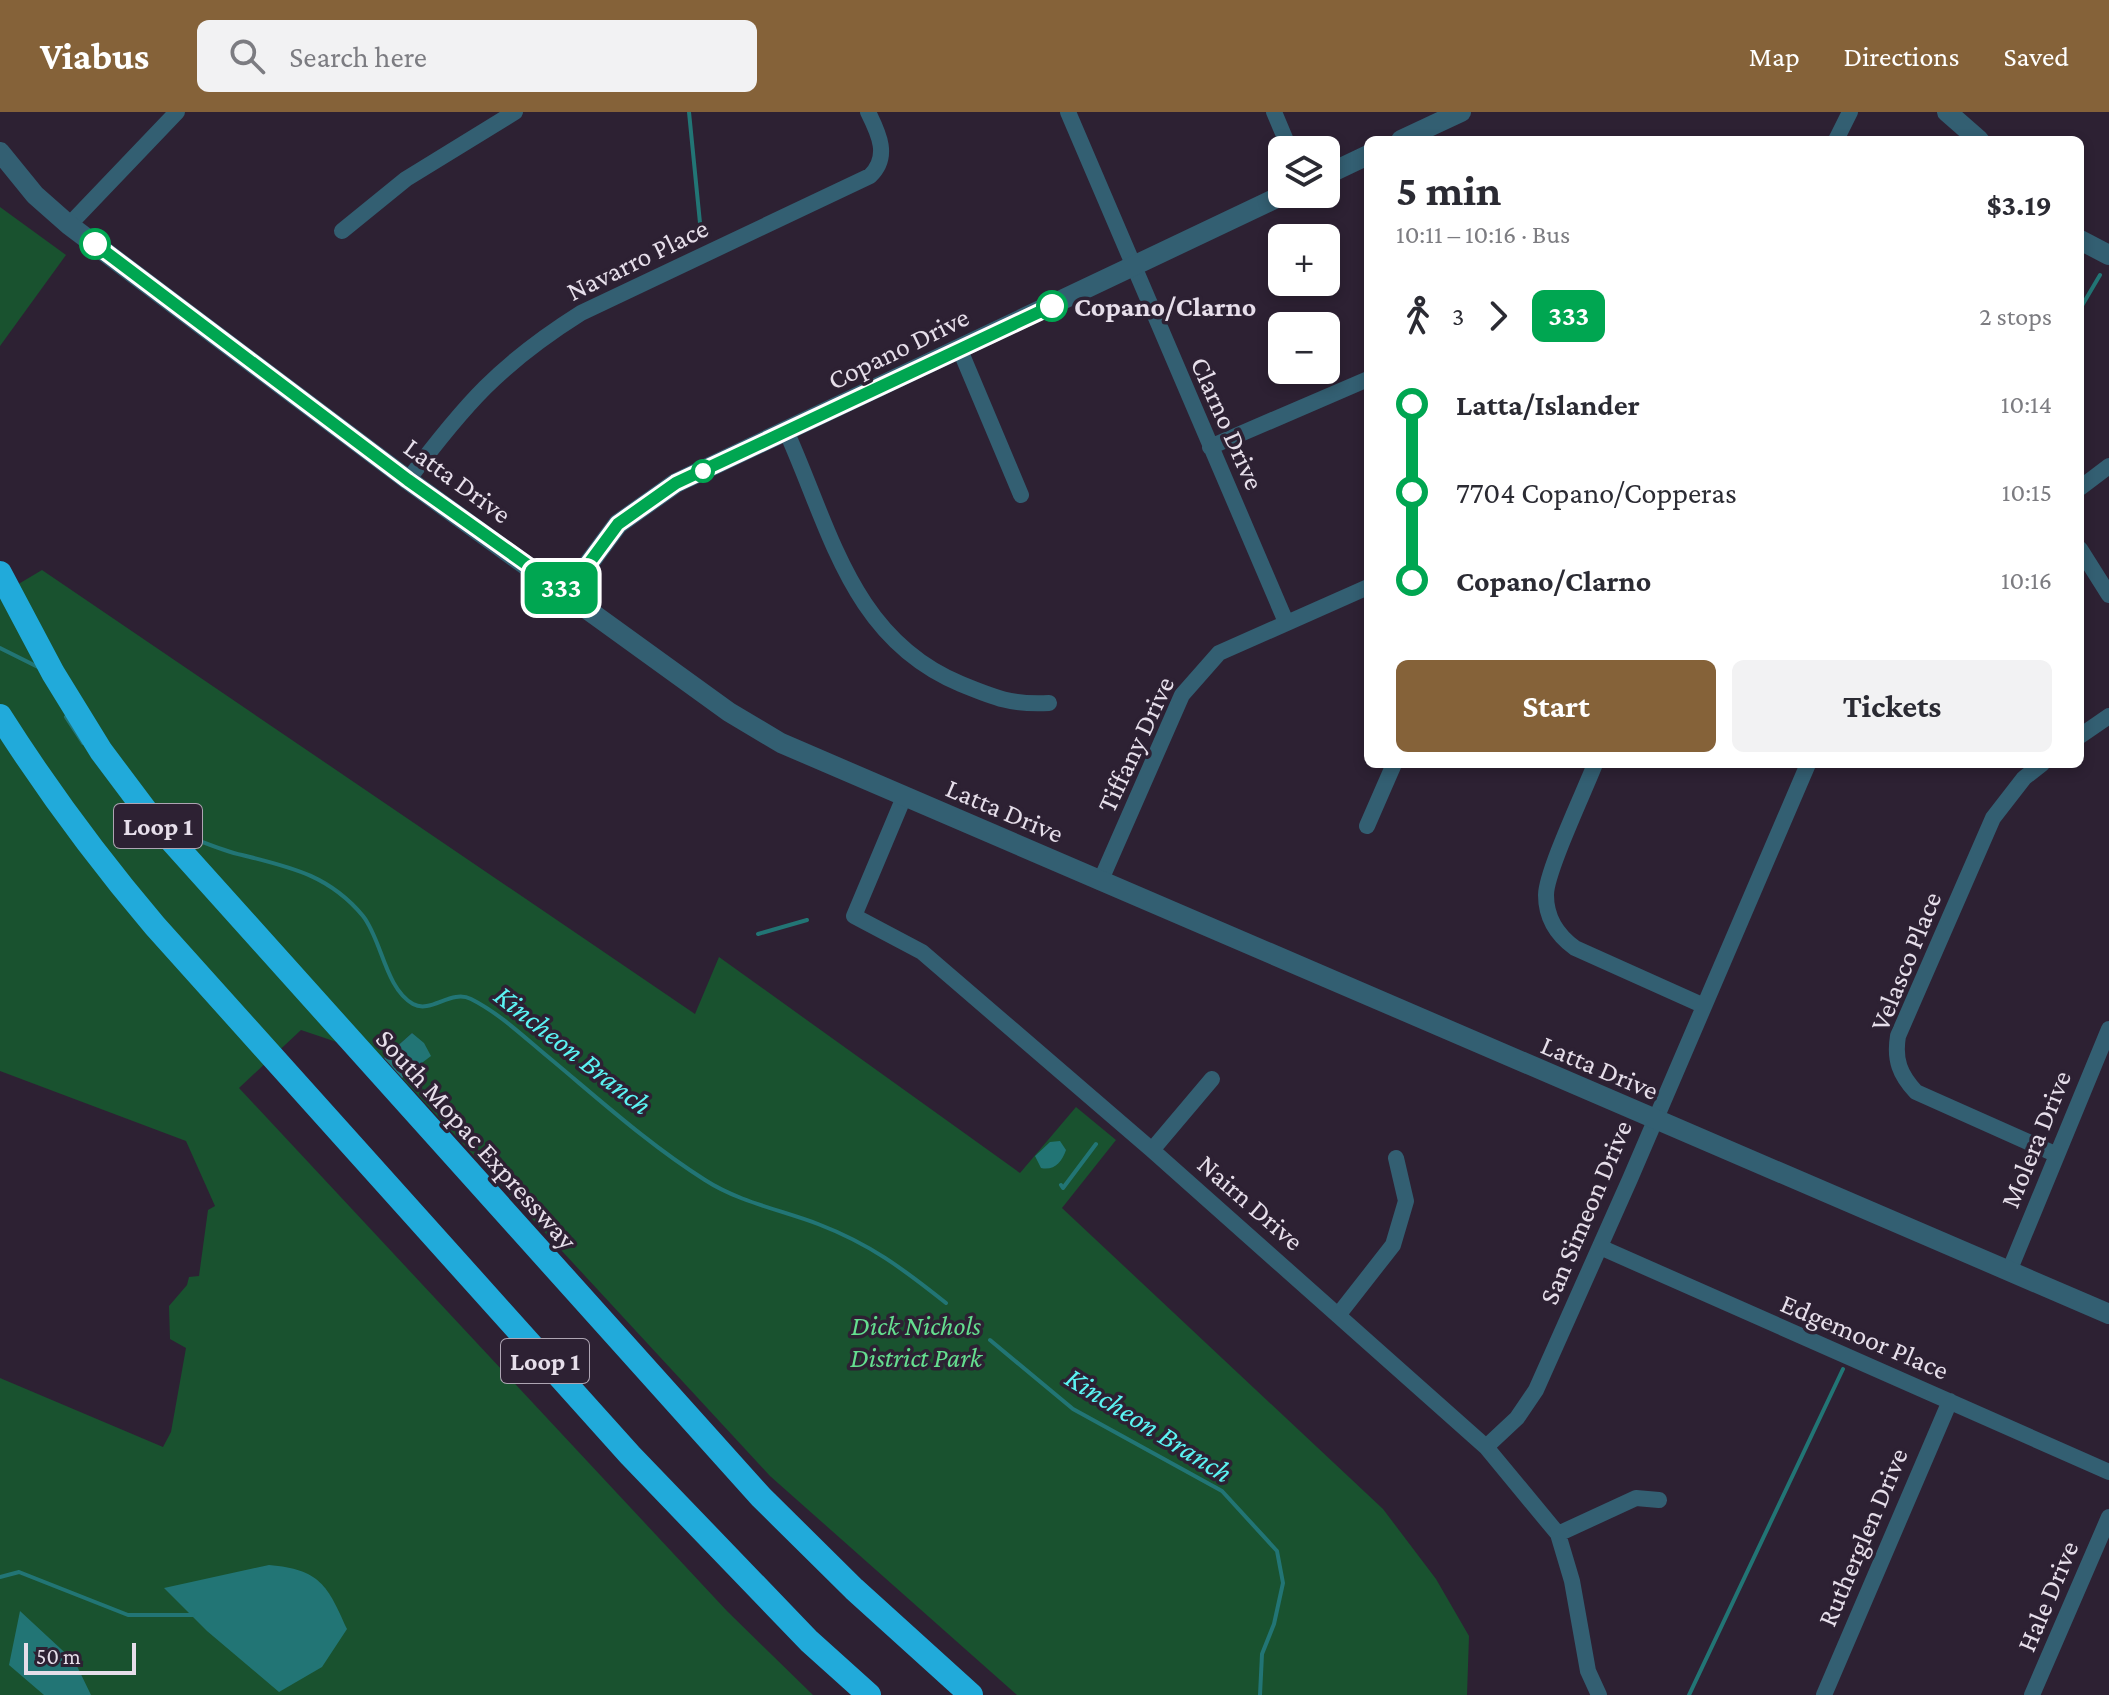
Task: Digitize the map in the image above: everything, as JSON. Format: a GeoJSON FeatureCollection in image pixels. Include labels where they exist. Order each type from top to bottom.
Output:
{"type":"FeatureCollection","features":[{"type":"Feature","properties":{"kind":"highway","name":"South Mopac Expressway"},"geometry":{"type":"LineString","coordinates":[[0,573],[53,673],[101,751],[205,882],[761,1497],[854,1589],[971,1695]]}},
{"type":"Feature","properties":{"kind":"highway","name":"Loop 1"},"geometry":{"type":"LineString","coordinates":[[0,716],[45,787],[99,860],[235,1015],[630,1455],[799,1630],[869,1695]]}},
{"type":"Feature","properties":{"kind":"street"},"geometry":{"type":"LineString","coordinates":[[69,225],[177,112]]}},
{"type":"Feature","properties":{"kind":"street"},"geometry":{"type":"LineString","coordinates":[[342,231],[406,179],[515,112]]}},
{"type":"Feature","properties":{"kind":"street","name":"Navarro Place"},"geometry":{"type":"LineString","coordinates":[[408,480],[458,412],[483,386],[538,340],[581,313],[870,176],[879,168],[882,152],[880,137],[868,112]]}},
{"type":"Feature","properties":{"kind":"street","name":"Clarno Drive"},"geometry":{"type":"LineString","coordinates":[[1068,112],[1131,268],[1286,622]]}},
{"type":"Feature","properties":{"kind":"street"},"geometry":{"type":"LineString","coordinates":[[1274,112],[1284,136]]}},
{"type":"Feature","properties":{"kind":"street"},"geometry":{"type":"LineString","coordinates":[[1410,136],[1461,112]]}},
{"type":"Feature","properties":{"kind":"street"},"geometry":{"type":"LineString","coordinates":[[1838,136],[1850,112]]}},
{"type":"Feature","properties":{"kind":"street"},"geometry":{"type":"LineString","coordinates":[[1947,112],[1974,136]]}},
{"type":"Feature","properties":{"kind":"street","name":"Latta Drive"},"geometry":{"type":"LineString","coordinates":[[0,152],[35,195],[69,225],[408,480],[729,712],[781,743],[2109,1314]]}},
{"type":"Feature","properties":{"kind":"street"},"geometry":{"type":"LineString","coordinates":[[1340,168],[1364,157]]}},
{"type":"Feature","properties":{"kind":"street","name":"Copano Drive"},"geometry":{"type":"LineString","coordinates":[[567,593],[618,524],[676,483],[1268,202]]}},
{"type":"Feature","properties":{"kind":"street"},"geometry":{"type":"LineString","coordinates":[[2084,242],[2109,255]]}},
{"type":"Feature","properties":{"kind":"street"},"geometry":{"type":"LineString","coordinates":[[960,350],[1021,495]]}},
{"type":"Feature","properties":{"kind":"street"},"geometry":{"type":"LineString","coordinates":[[1210,447],[1364,381]]}},
{"type":"Feature","properties":{"kind":"street"},"geometry":{"type":"LineString","coordinates":[[787,433],[853,589],[881,630],[915,660],[943,677],[1007,703],[1049,703]]}},
{"type":"Feature","properties":{"kind":"street"},"geometry":{"type":"LineString","coordinates":[[2084,485],[2109,466]]}},
{"type":"Feature","properties":{"kind":"street"},"geometry":{"type":"LineString","coordinates":[[2084,555],[2109,595]]}},
{"type":"Feature","properties":{"kind":"street","name":"Tiffany Drive"},"geometry":{"type":"LineString","coordinates":[[1100,882],[1182,695],[1196,674],[1219,653],[1364,589]]}},
{"type":"Feature","properties":{"kind":"street"},"geometry":{"type":"LineString","coordinates":[[2084,733],[2109,716]]}},
{"type":"Feature","properties":{"kind":"street"},"geometry":{"type":"LineString","coordinates":[[1367,826],[1392,768]]}},
{"type":"Feature","properties":{"kind":"street"},"geometry":{"type":"LineString","coordinates":[[1593,768],[1546,890],[1552,922],[1562,938],[1575,948],[1702,1005]]}},
{"type":"Feature","properties":{"kind":"street","name":"San Simeon Drive"},"geometry":{"type":"LineString","coordinates":[[1486,1447],[1517,1418],[1536,1390],[1806,768]]}},
{"type":"Feature","properties":{"kind":"street","name":"Velasco Place"},"geometry":{"type":"LineString","coordinates":[[2037,768],[2024,778],[1993,818],[1898,1036],[1896,1051],[1904,1079],[1916,1092],[2055,1154]]}},
{"type":"Feature","properties":{"kind":"street","name":"Nairn Drive"},"geometry":{"type":"LineString","coordinates":[[904,797],[854,916],[916,947],[1339,1314],[1486,1447],[1558,1534],[1572,1581],[1588,1671],[1599,1695]]}},
{"type":"Feature","properties":{"kind":"street","name":"Molera Drive"},"geometry":{"type":"LineString","coordinates":[[2010,1269],[2109,1029]]}},
{"type":"Feature","properties":{"kind":"street"},"geometry":{"type":"LineString","coordinates":[[1152,1150],[1212,1079]]}},
{"type":"Feature","properties":{"kind":"street"},"geometry":{"type":"LineString","coordinates":[[1339,1314],[1393,1245],[1406,1201],[1396,1158]]}},
{"type":"Feature","properties":{"kind":"street","name":"Edgemoor Place"},"geometry":{"type":"LineString","coordinates":[[1600,1247],[1638,1267],[2109,1472]]}},
{"type":"Feature","properties":{"kind":"street","name":"Rutherglen Drive"},"geometry":{"type":"LineString","coordinates":[[1824,1695],[1950,1401]]}},
{"type":"Feature","properties":{"kind":"street"},"geometry":{"type":"LineString","coordinates":[[1558,1534],[1636,1498],[1659,1500]]}},
{"type":"Feature","properties":{"kind":"street","name":"Hale Drive"},"geometry":{"type":"LineString","coordinates":[[2032,1695],[2109,1517]]}},
{"type":"Feature","properties":{"kind":"green space"},"geometry":{"type":"Polygon","coordinates":[[[0,207],[66,255],[0,346],[0,207]]]}},
{"type":"Feature","properties":{"kind":"green space","name":"Dick Nichols District Park"},"geometry":{"type":"Polygon","coordinates":[[[42,570],[695,1014],[719,957],[1020,1173],[1076,1107],[1116,1140],[1062,1208],[1383,1509],[1436,1579],[1469,1636],[1467,1695],[1017,1695],[770,1476],[402,1078],[430,1056],[412,1033],[384,1058],[301,1030],[239,1088],[727,1611],[813,1695],[0,1695],[0,1378],[163,1447],[171,1432],[186,1348],[170,1339],[169,1306],[187,1285],[189,1277],[199,1276],[208,1210],[215,1206],[186,1141],[0,1071],[0,595],[42,570]]]}},
{"type":"Feature","properties":{"kind":"shaded area"},"geometry":{"type":"Polygon","coordinates":[[[412,1033],[424,1043],[431,1056],[402,1078],[384,1058],[412,1033]]]}},
{"type":"Feature","properties":{"kind":"shaded area"},"geometry":{"type":"Polygon","coordinates":[[[1060,1141],[1066,1150],[1062,1158],[1054,1167],[1041,1168],[1035,1156],[1050,1142],[1060,1141]]]}},
{"type":"Feature","properties":{"kind":"shaded area"},"geometry":{"type":"Polygon","coordinates":[[[269,1565],[300,1571],[320,1582],[334,1601],[347,1629],[322,1667],[279,1692],[207,1631],[164,1588],[269,1565]]]}},
{"type":"Feature","properties":{"kind":"shaded area"},"geometry":{"type":"Polygon","coordinates":[[[20,1611],[75,1662],[91,1695],[44,1695],[9,1665],[20,1611]]]}},
{"type":"Feature","properties":{"kind":"waterway"},"geometry":{"type":"LineString","coordinates":[[689,112],[701,233]]}},
{"type":"Feature","properties":{"kind":"waterway"},"geometry":{"type":"LineString","coordinates":[[2084,302],[2100,275]]}},
{"type":"Feature","properties":{"kind":"waterway","name":"Kincheon Branch"},"geometry":{"type":"LineString","coordinates":[[0,648],[38,667]]}},
{"type":"Feature","properties":{"kind":"waterway","name":"Kincheon Branch"},"geometry":{"type":"LineString","coordinates":[[66,717],[83,743]]}},
{"type":"Feature","properties":{"kind":"waterway","name":"Kincheon Branch"},"geometry":{"type":"LineString","coordinates":[[179,833],[292,869],[322,882],[350,902],[363,916],[396,987],[413,1004],[427,1006],[464,997],[482,1005],[646,1138],[705,1180],[746,1200],[818,1224],[854,1240],[900,1268],[946,1303]]}},
{"type":"Feature","properties":{"kind":"waterway"},"geometry":{"type":"LineString","coordinates":[[758,934],[807,920]]}},
{"type":"Feature","properties":{"kind":"waterway"},"geometry":{"type":"LineString","coordinates":[[1061,1185],[1063,1188],[1096,1144]]}},
{"type":"Feature","properties":{"kind":"waterway","name":"Kincheon Branch"},"geometry":{"type":"LineString","coordinates":[[990,1340],[1073,1409],[1222,1491],[1277,1551],[1283,1583],[1274,1624],[1262,1654],[1260,1695]]}},
{"type":"Feature","properties":{"kind":"waterway"},"geometry":{"type":"LineString","coordinates":[[1689,1695],[1843,1369]]}},
{"type":"Feature","properties":{"kind":"waterway"},"geometry":{"type":"LineString","coordinates":[[0,1577],[19,1572],[128,1615],[193,1615]]}},
{"type":"Feature","properties":{"kind":"bus line","name":"333"},"geometry":{"type":"LineString","coordinates":[[95,244],[408,480],[567,593],[618,524],[676,483],[1052,306]]}},
{"type":"Feature","properties":{"kind":"place","name":"Copano/Clarno"},"geometry":{"type":"Point","coordinates":[1052,306]}}]}
